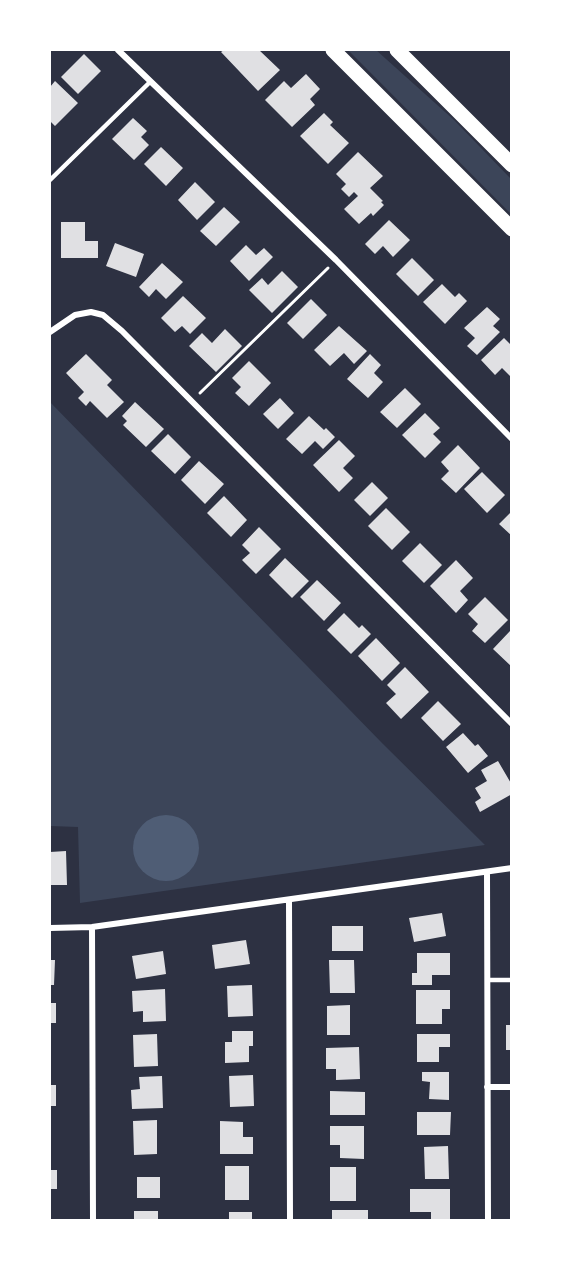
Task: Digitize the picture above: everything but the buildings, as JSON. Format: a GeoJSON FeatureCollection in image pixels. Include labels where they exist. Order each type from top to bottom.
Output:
{"type":"FeatureCollection","features":[{"type":"Feature","properties":{"kind":"main road"},"geometry":{"type":"LineString","coordinates":[[333,50],[512,229]]}},
{"type":"Feature","properties":{"kind":"main road"},"geometry":{"type":"LineString","coordinates":[[397,50],[512,165]]}},
{"type":"Feature","properties":{"kind":"street"},"geometry":{"type":"LineString","coordinates":[[118,50],[336,260],[512,439]]}},
{"type":"Feature","properties":{"kind":"street"},"geometry":{"type":"LineString","coordinates":[[50,332],[75,315],[91,312],[104,315],[512,724]]}},
{"type":"Feature","properties":{"kind":"street"},"geometry":{"type":"LineString","coordinates":[[50,928],[92,927],[512,868]]}},
{"type":"Feature","properties":{"kind":"street"},"geometry":{"type":"LineString","coordinates":[[486,872],[488,1221]]}},
{"type":"Feature","properties":{"kind":"street"},"geometry":{"type":"LineString","coordinates":[[289,901],[290,1221]]}},
{"type":"Feature","properties":{"kind":"street"},"geometry":{"type":"LineString","coordinates":[[92,927],[93,1221]]}},
{"type":"Feature","properties":{"kind":"street"},"geometry":{"type":"LineString","coordinates":[[487,1087],[512,1087]]}},
{"type":"Feature","properties":{"kind":"lane"},"geometry":{"type":"LineString","coordinates":[[50,180],[150,82]]}},
{"type":"Feature","properties":{"kind":"lane"},"geometry":{"type":"LineString","coordinates":[[488,980],[512,980]]}},
{"type":"Feature","properties":{"kind":"path"},"geometry":{"type":"LineString","coordinates":[[191,401],[223,373],[336,260]]}},
{"type":"Feature","properties":{"kind":"shaded area"},"geometry":{"type":"Polygon","coordinates":[[[348,50],[376,50],[454,120],[511,179],[511,214],[348,50]]]}},
{"type":"Feature","properties":{"kind":"shaded area"},"geometry":{"type":"Polygon","coordinates":[[[50,402],[382,743],[485,845],[80,903],[78,827],[50,826],[50,402]]]}},
{"type":"Feature","properties":{"kind":"shaded area"},"geometry":{"type":"Polygon","coordinates":[[[166,815],[179,818],[189,825],[196,835],[199,848],[196,861],[189,871],[179,878],[166,881],[153,878],[143,871],[136,861],[133,848],[136,835],[143,825],[153,818],[166,815]]]}}]}
